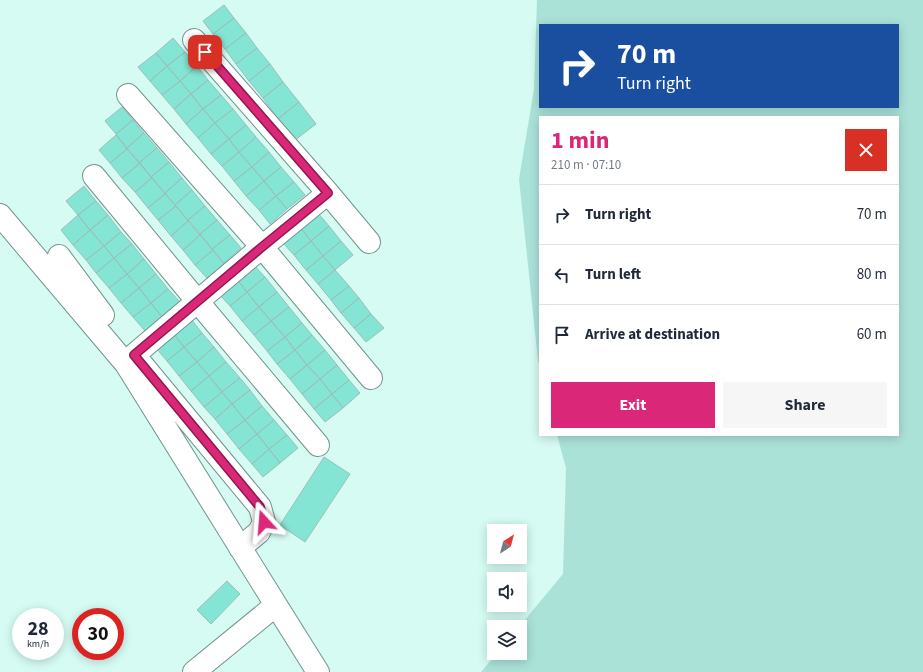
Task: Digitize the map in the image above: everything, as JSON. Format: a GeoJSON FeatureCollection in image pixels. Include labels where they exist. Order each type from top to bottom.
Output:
{"type":"FeatureCollection","features":[{"type":"Feature","properties":{"kind":"street"},"geometry":{"type":"LineString","coordinates":[[194,40],[328,193],[368,242]]}},
{"type":"Feature","properties":{"kind":"street"},"geometry":{"type":"LineString","coordinates":[[128,95],[262,247],[371,378]]}},
{"type":"Feature","properties":{"kind":"street"},"geometry":{"type":"LineString","coordinates":[[94,176],[318,445]]}},
{"type":"Feature","properties":{"kind":"street"},"geometry":{"type":"LineString","coordinates":[[134,355],[328,193]]}},
{"type":"Feature","properties":{"kind":"street"},"geometry":{"type":"LineString","coordinates":[[0,215],[126,364],[318,672]]}},
{"type":"Feature","properties":{"kind":"street"},"geometry":{"type":"LineString","coordinates":[[59,256],[134,355],[260,507],[264,522],[259,532],[240,548]]}},
{"type":"Feature","properties":{"kind":"street"},"geometry":{"type":"LineString","coordinates":[[194,672],[276,606]]}},
{"type":"Feature","properties":{"kind":"shaded area"},"geometry":{"type":"Polygon","coordinates":[[[537,0],[923,0],[923,672],[481,672],[491,660],[527,660],[527,620],[525,620],[563,574],[566,468],[557,436],[899,436],[899,116],[539,116],[539,364],[519,179],[534,89],[537,0]]]}},
{"type":"Feature","properties":{"kind":"building"},"geometry":{"type":"Polygon","coordinates":[[[224,5],[234,18],[213,34],[203,21],[224,5]]]}},
{"type":"Feature","properties":{"kind":"building"},"geometry":{"type":"Polygon","coordinates":[[[234,18],[246,33],[225,49],[213,34],[234,18]]]}},
{"type":"Feature","properties":{"kind":"building"},"geometry":{"type":"Polygon","coordinates":[[[246,33],[257,48],[236,64],[225,49],[246,33]]]}},
{"type":"Feature","properties":{"kind":"building"},"geometry":{"type":"Polygon","coordinates":[[[173,38],[185,52],[167,66],[156,53],[173,38]]]}},
{"type":"Feature","properties":{"kind":"building"},"geometry":{"type":"Polygon","coordinates":[[[257,48],[270,64],[249,81],[236,64],[257,48]]]}},
{"type":"Feature","properties":{"kind":"building"},"geometry":{"type":"Polygon","coordinates":[[[185,52],[197,66],[180,81],[167,66],[185,52]]]}},
{"type":"Feature","properties":{"kind":"building"},"geometry":{"type":"Polygon","coordinates":[[[156,53],[167,66],[150,81],[138,67],[156,53]]]}},
{"type":"Feature","properties":{"kind":"building"},"geometry":{"type":"Polygon","coordinates":[[[270,64],[283,82],[263,98],[249,81],[270,64]]]}},
{"type":"Feature","properties":{"kind":"building"},"geometry":{"type":"Polygon","coordinates":[[[167,66],[180,81],[162,95],[150,81],[167,66]]]}},
{"type":"Feature","properties":{"kind":"building"},"geometry":{"type":"Polygon","coordinates":[[[197,66],[208,80],[191,94],[180,81],[197,66]]]}},
{"type":"Feature","properties":{"kind":"building"},"geometry":{"type":"Polygon","coordinates":[[[208,80],[221,95],[203,109],[191,94],[208,80]]]}},
{"type":"Feature","properties":{"kind":"building"},"geometry":{"type":"Polygon","coordinates":[[[180,81],[191,94],[174,109],[162,95],[180,81]]]}},
{"type":"Feature","properties":{"kind":"building"},"geometry":{"type":"Polygon","coordinates":[[[283,82],[299,102],[278,119],[263,98],[283,82]]]}},
{"type":"Feature","properties":{"kind":"building"},"geometry":{"type":"Polygon","coordinates":[[[191,94],[203,109],[186,124],[174,109],[191,94]]]}},
{"type":"Feature","properties":{"kind":"building"},"geometry":{"type":"Polygon","coordinates":[[[221,95],[233,109],[215,123],[203,109],[221,95]]]}},
{"type":"Feature","properties":{"kind":"building"},"geometry":{"type":"Polygon","coordinates":[[[299,102],[316,124],[295,140],[278,119],[299,102]]]}},
{"type":"Feature","properties":{"kind":"building"},"geometry":{"type":"Polygon","coordinates":[[[122,107],[133,120],[116,134],[105,121],[122,107]]]}},
{"type":"Feature","properties":{"kind":"building"},"geometry":{"type":"Polygon","coordinates":[[[203,109],[215,123],[198,138],[186,124],[203,109]]]}},
{"type":"Feature","properties":{"kind":"building"},"geometry":{"type":"Polygon","coordinates":[[[233,109],[246,125],[229,139],[215,123],[233,109]]]}},
{"type":"Feature","properties":{"kind":"building"},"geometry":{"type":"Polygon","coordinates":[[[133,120],[144,133],[127,148],[116,134],[133,120]]]}},
{"type":"Feature","properties":{"kind":"building"},"geometry":{"type":"Polygon","coordinates":[[[215,123],[229,139],[211,154],[198,138],[215,123]]]}},
{"type":"Feature","properties":{"kind":"building"},"geometry":{"type":"Polygon","coordinates":[[[246,125],[256,137],[239,152],[229,139],[246,125]]]}},
{"type":"Feature","properties":{"kind":"building"},"geometry":{"type":"Polygon","coordinates":[[[144,133],[157,148],[139,163],[127,148],[144,133]]]}},
{"type":"Feature","properties":{"kind":"building"},"geometry":{"type":"Polygon","coordinates":[[[116,135],[127,149],[110,163],[99,150],[116,135]]]}},
{"type":"Feature","properties":{"kind":"building"},"geometry":{"type":"Polygon","coordinates":[[[256,137],[269,152],[252,167],[239,152],[256,137]]]}},
{"type":"Feature","properties":{"kind":"building"},"geometry":{"type":"Polygon","coordinates":[[[229,139],[239,152],[222,166],[211,154],[229,139]]]}},
{"type":"Feature","properties":{"kind":"building"},"geometry":{"type":"Polygon","coordinates":[[[157,148],[169,162],[151,177],[139,163],[157,148]]]}},
{"type":"Feature","properties":{"kind":"building"},"geometry":{"type":"Polygon","coordinates":[[[127,149],[140,163],[122,178],[110,163],[127,149]]]}},
{"type":"Feature","properties":{"kind":"building"},"geometry":{"type":"Polygon","coordinates":[[[239,152],[252,167],[234,181],[222,166],[239,152]]]}},
{"type":"Feature","properties":{"kind":"building"},"geometry":{"type":"Polygon","coordinates":[[[269,152],[281,167],[264,181],[252,167],[269,152]]]}},
{"type":"Feature","properties":{"kind":"building"},"geometry":{"type":"Polygon","coordinates":[[[169,162],[182,178],[165,193],[151,177],[169,162]]]}},
{"type":"Feature","properties":{"kind":"building"},"geometry":{"type":"Polygon","coordinates":[[[140,163],[152,178],[135,192],[122,178],[140,163]]]}},
{"type":"Feature","properties":{"kind":"building"},"geometry":{"type":"Polygon","coordinates":[[[252,167],[264,181],[246,196],[234,181],[252,167]]]}},
{"type":"Feature","properties":{"kind":"building"},"geometry":{"type":"Polygon","coordinates":[[[281,167],[294,182],[276,196],[264,181],[281,167]]]}},
{"type":"Feature","properties":{"kind":"building"},"geometry":{"type":"Polygon","coordinates":[[[152,178],[165,194],[148,208],[135,192],[152,178]]]}},
{"type":"Feature","properties":{"kind":"building"},"geometry":{"type":"Polygon","coordinates":[[[182,178],[192,190],[175,205],[165,193],[182,178]]]}},
{"type":"Feature","properties":{"kind":"building"},"geometry":{"type":"Polygon","coordinates":[[[264,181],[276,196],[259,210],[246,196],[264,181]]]}},
{"type":"Feature","properties":{"kind":"building"},"geometry":{"type":"Polygon","coordinates":[[[294,182],[305,195],[287,209],[276,196],[294,182]]]}},
{"type":"Feature","properties":{"kind":"building"},"geometry":{"type":"Polygon","coordinates":[[[84,186],[96,201],[78,215],[66,201],[84,186]]]}},
{"type":"Feature","properties":{"kind":"building"},"geometry":{"type":"Polygon","coordinates":[[[192,190],[205,206],[188,220],[175,205],[192,190]]]}},
{"type":"Feature","properties":{"kind":"building"},"geometry":{"type":"Polygon","coordinates":[[[165,194],[176,206],[158,220],[148,208],[165,194]]]}},
{"type":"Feature","properties":{"kind":"building"},"geometry":{"type":"Polygon","coordinates":[[[276,196],[287,209],[270,224],[259,210],[276,196]]]}},
{"type":"Feature","properties":{"kind":"building"},"geometry":{"type":"Polygon","coordinates":[[[96,201],[108,215],[90,230],[78,215],[96,201]]]}},
{"type":"Feature","properties":{"kind":"building"},"geometry":{"type":"Polygon","coordinates":[[[176,206],[188,221],[171,236],[158,220],[176,206]]]}},
{"type":"Feature","properties":{"kind":"building"},"geometry":{"type":"Polygon","coordinates":[[[205,206],[217,220],[200,234],[188,220],[205,206]]]}},
{"type":"Feature","properties":{"kind":"building"},"geometry":{"type":"Polygon","coordinates":[[[317,212],[329,226],[311,241],[300,227],[317,212]]]}},
{"type":"Feature","properties":{"kind":"building"},"geometry":{"type":"Polygon","coordinates":[[[78,215],[90,230],[73,245],[61,230],[78,215]]]}},
{"type":"Feature","properties":{"kind":"building"},"geometry":{"type":"Polygon","coordinates":[[[108,215],[121,232],[104,246],[90,230],[108,215]]]}},
{"type":"Feature","properties":{"kind":"building"},"geometry":{"type":"Polygon","coordinates":[[[217,220],[230,235],[212,249],[200,234],[217,220]]]}},
{"type":"Feature","properties":{"kind":"building"},"geometry":{"type":"Polygon","coordinates":[[[188,221],[200,235],[183,250],[171,236],[188,221]]]}},
{"type":"Feature","properties":{"kind":"building"},"geometry":{"type":"Polygon","coordinates":[[[329,226],[341,241],[323,256],[311,241],[329,226]]]}},
{"type":"Feature","properties":{"kind":"building"},"geometry":{"type":"Polygon","coordinates":[[[300,227],[311,241],[294,255],[282,242],[300,227]]]}},
{"type":"Feature","properties":{"kind":"building"},"geometry":{"type":"Polygon","coordinates":[[[90,230],[104,246],[86,260],[73,245],[90,230]]]}},
{"type":"Feature","properties":{"kind":"building"},"geometry":{"type":"Polygon","coordinates":[[[121,232],[132,244],[114,258],[104,246],[121,232]]]}},
{"type":"Feature","properties":{"kind":"building"},"geometry":{"type":"Polygon","coordinates":[[[200,235],[213,250],[195,265],[183,250],[200,235]]]}},
{"type":"Feature","properties":{"kind":"building"},"geometry":{"type":"Polygon","coordinates":[[[230,235],[241,248],[224,263],[212,249],[230,235]]]}},
{"type":"Feature","properties":{"kind":"building"},"geometry":{"type":"Polygon","coordinates":[[[311,241],[323,256],[306,270],[294,255],[311,241]]]}},
{"type":"Feature","properties":{"kind":"building"},"geometry":{"type":"Polygon","coordinates":[[[341,241],[353,255],[335,270],[323,256],[341,241]]]}},
{"type":"Feature","properties":{"kind":"building"},"geometry":{"type":"Polygon","coordinates":[[[132,244],[144,259],[127,274],[114,258],[132,244]]]}},
{"type":"Feature","properties":{"kind":"building"},"geometry":{"type":"Polygon","coordinates":[[[104,246],[114,258],[96,273],[86,260],[104,246]]]}},
{"type":"Feature","properties":{"kind":"building"},"geometry":{"type":"Polygon","coordinates":[[[213,250],[224,264],[207,278],[195,265],[213,250]]]}},
{"type":"Feature","properties":{"kind":"building"},"geometry":{"type":"Polygon","coordinates":[[[323,256],[335,270],[318,284],[306,270],[323,256]]]}},
{"type":"Feature","properties":{"kind":"building"},"geometry":{"type":"Polygon","coordinates":[[[114,258],[127,274],[109,288],[96,273],[114,258]]]}},
{"type":"Feature","properties":{"kind":"building"},"geometry":{"type":"Polygon","coordinates":[[[144,259],[156,274],[139,288],[127,274],[144,259]]]}},
{"type":"Feature","properties":{"kind":"building"},"geometry":{"type":"Polygon","coordinates":[[[253,264],[265,277],[247,292],[236,278],[253,264]]]}},
{"type":"Feature","properties":{"kind":"building"},"geometry":{"type":"Polygon","coordinates":[[[335,270],[349,286],[331,300],[318,284],[335,270]]]}},
{"type":"Feature","properties":{"kind":"building"},"geometry":{"type":"Polygon","coordinates":[[[127,274],[139,288],[121,303],[109,288],[127,274]]]}},
{"type":"Feature","properties":{"kind":"building"},"geometry":{"type":"Polygon","coordinates":[[[156,274],[168,289],[151,303],[139,288],[156,274]]]}},
{"type":"Feature","properties":{"kind":"building"},"geometry":{"type":"Polygon","coordinates":[[[265,277],[277,292],[259,307],[247,292],[265,277]]]}},
{"type":"Feature","properties":{"kind":"building"},"geometry":{"type":"Polygon","coordinates":[[[236,278],[247,292],[230,306],[218,293],[236,278]]]}},
{"type":"Feature","properties":{"kind":"building"},"geometry":{"type":"Polygon","coordinates":[[[349,286],[359,298],[341,313],[331,300],[349,286]]]}},
{"type":"Feature","properties":{"kind":"building"},"geometry":{"type":"Polygon","coordinates":[[[139,288],[151,303],[133,317],[121,303],[139,288]]]}},
{"type":"Feature","properties":{"kind":"building"},"geometry":{"type":"Polygon","coordinates":[[[168,289],[180,302],[162,317],[151,303],[168,289]]]}},
{"type":"Feature","properties":{"kind":"building"},"geometry":{"type":"Polygon","coordinates":[[[247,292],[259,307],[242,321],[230,306],[247,292]]]}},
{"type":"Feature","properties":{"kind":"building"},"geometry":{"type":"Polygon","coordinates":[[[277,292],[289,307],[271,321],[259,307],[277,292]]]}},
{"type":"Feature","properties":{"kind":"building"},"geometry":{"type":"Polygon","coordinates":[[[359,298],[371,314],[354,328],[341,313],[359,298]]]}},
{"type":"Feature","properties":{"kind":"building"},"geometry":{"type":"Polygon","coordinates":[[[151,303],[162,317],[145,331],[133,317],[151,303]]]}},
{"type":"Feature","properties":{"kind":"building"},"geometry":{"type":"Polygon","coordinates":[[[259,307],[271,321],[254,335],[242,321],[259,307]]]}},
{"type":"Feature","properties":{"kind":"building"},"geometry":{"type":"Polygon","coordinates":[[[289,307],[302,323],[285,337],[271,321],[289,307]]]}},
{"type":"Feature","properties":{"kind":"building"},"geometry":{"type":"Polygon","coordinates":[[[371,314],[384,328],[366,342],[354,328],[371,314]]]}},
{"type":"Feature","properties":{"kind":"building"},"geometry":{"type":"Polygon","coordinates":[[[191,319],[202,333],[184,347],[173,333],[191,319]]]}},
{"type":"Feature","properties":{"kind":"building"},"geometry":{"type":"Polygon","coordinates":[[[271,321],[285,337],[267,351],[254,335],[271,321]]]}},
{"type":"Feature","properties":{"kind":"building"},"geometry":{"type":"Polygon","coordinates":[[[302,323],[312,335],[295,350],[285,337],[302,323]]]}},
{"type":"Feature","properties":{"kind":"building"},"geometry":{"type":"Polygon","coordinates":[[[173,333],[184,347],[167,361],[156,348],[173,333]]]}},
{"type":"Feature","properties":{"kind":"building"},"geometry":{"type":"Polygon","coordinates":[[[202,333],[214,347],[197,362],[184,347],[202,333]]]}},
{"type":"Feature","properties":{"kind":"building"},"geometry":{"type":"Polygon","coordinates":[[[312,335],[325,350],[307,365],[295,350],[312,335]]]}},
{"type":"Feature","properties":{"kind":"building"},"geometry":{"type":"Polygon","coordinates":[[[285,337],[295,350],[277,364],[267,351],[285,337]]]}},
{"type":"Feature","properties":{"kind":"building"},"geometry":{"type":"Polygon","coordinates":[[[184,347],[197,362],[179,376],[167,361],[184,347]]]}},
{"type":"Feature","properties":{"kind":"building"},"geometry":{"type":"Polygon","coordinates":[[[214,347],[226,362],[209,376],[197,362],[214,347]]]}},
{"type":"Feature","properties":{"kind":"building"},"geometry":{"type":"Polygon","coordinates":[[[295,350],[307,365],[290,379],[277,364],[295,350]]]}},
{"type":"Feature","properties":{"kind":"building"},"geometry":{"type":"Polygon","coordinates":[[[325,350],[337,365],[320,379],[307,365],[325,350]]]}},
{"type":"Feature","properties":{"kind":"building"},"geometry":{"type":"Polygon","coordinates":[[[197,362],[209,376],[191,391],[179,376],[197,362]]]}},
{"type":"Feature","properties":{"kind":"building"},"geometry":{"type":"Polygon","coordinates":[[[226,362],[240,378],[222,392],[209,376],[226,362]]]}},
{"type":"Feature","properties":{"kind":"building"},"geometry":{"type":"Polygon","coordinates":[[[307,365],[320,379],[302,394],[290,379],[307,365]]]}},
{"type":"Feature","properties":{"kind":"building"},"geometry":{"type":"Polygon","coordinates":[[[337,365],[349,380],[332,394],[320,379],[337,365]]]}},
{"type":"Feature","properties":{"kind":"building"},"geometry":{"type":"Polygon","coordinates":[[[209,376],[222,392],[204,407],[191,391],[209,376]]]}},
{"type":"Feature","properties":{"kind":"building"},"geometry":{"type":"Polygon","coordinates":[[[240,378],[250,390],[232,404],[222,392],[240,378]]]}},
{"type":"Feature","properties":{"kind":"building"},"geometry":{"type":"Polygon","coordinates":[[[320,379],[332,394],[314,409],[302,394],[320,379]]]}},
{"type":"Feature","properties":{"kind":"building"},"geometry":{"type":"Polygon","coordinates":[[[349,380],[360,393],[343,408],[332,394],[349,380]]]}},
{"type":"Feature","properties":{"kind":"building"},"geometry":{"type":"Polygon","coordinates":[[[250,390],[262,406],[245,420],[232,404],[250,390]]]}},
{"type":"Feature","properties":{"kind":"building"},"geometry":{"type":"Polygon","coordinates":[[[222,392],[232,404],[215,419],[204,407],[222,392]]]}},
{"type":"Feature","properties":{"kind":"building"},"geometry":{"type":"Polygon","coordinates":[[[332,394],[343,408],[325,422],[314,409],[332,394]]]}},
{"type":"Feature","properties":{"kind":"building"},"geometry":{"type":"Polygon","coordinates":[[[232,404],[245,420],[227,434],[215,419],[232,404]]]}},
{"type":"Feature","properties":{"kind":"building"},"geometry":{"type":"Polygon","coordinates":[[[262,406],[274,420],[257,434],[245,420],[262,406]]]}},
{"type":"Feature","properties":{"kind":"building"},"geometry":{"type":"Polygon","coordinates":[[[245,420],[257,434],[239,449],[227,434],[245,420]]]}},
{"type":"Feature","properties":{"kind":"building"},"geometry":{"type":"Polygon","coordinates":[[[274,420],[287,435],[269,449],[257,434],[274,420]]]}},
{"type":"Feature","properties":{"kind":"building"},"geometry":{"type":"Polygon","coordinates":[[[257,434],[269,449],[252,464],[239,449],[257,434]]]}},
{"type":"Feature","properties":{"kind":"building"},"geometry":{"type":"Polygon","coordinates":[[[287,435],[298,448],[280,463],[269,449],[287,435]]]}},
{"type":"Feature","properties":{"kind":"building"},"geometry":{"type":"Polygon","coordinates":[[[269,449],[280,463],[263,477],[252,464],[269,449]]]}},
{"type":"Feature","properties":{"kind":"building"},"geometry":{"type":"Polygon","coordinates":[[[324,457],[350,474],[305,542],[280,525],[324,457]]]}},
{"type":"Feature","properties":{"kind":"building"},"geometry":{"type":"Polygon","coordinates":[[[227,581],[240,594],[211,624],[197,610],[227,581]]]}},
{"type":"Feature","properties":{"kind":"route"},"geometry":{"type":"LineString","coordinates":[[205,52],[328,193],[134,355],[260,507],[264,522]]}}]}
